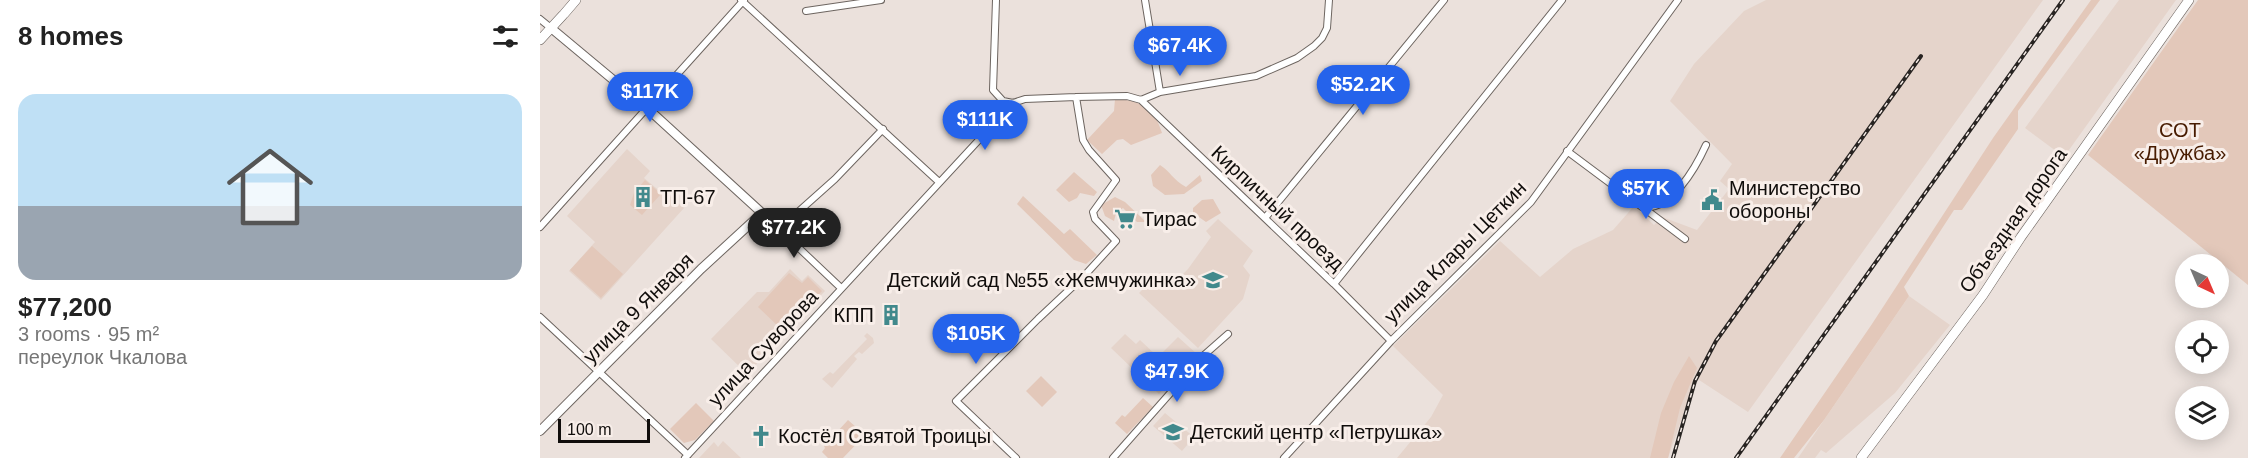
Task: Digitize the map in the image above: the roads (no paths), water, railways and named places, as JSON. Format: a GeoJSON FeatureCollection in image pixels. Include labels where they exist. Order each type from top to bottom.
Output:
{"type":"FeatureCollection","features":[{"type":"Feature","properties":{"kind":"main road"},"geometry":{"type":"LineString","coordinates":[[540,40],[576,0]]}},
{"type":"Feature","properties":{"kind":"main road","name":"Объездная дорога"},"geometry":{"type":"LineString","coordinates":[[1861,458],[1983,295],[2021,237],[2189,0]]}},
{"type":"Feature","properties":{"kind":"street"},"geometry":{"type":"LineString","coordinates":[[806,10],[881,0]]}},
{"type":"Feature","properties":{"kind":"street"},"geometry":{"type":"LineString","coordinates":[[996,0],[993,90],[1003,101],[1013,103],[1025,99],[1076,97],[1126,96],[1141,100],[1160,92],[1256,76],[1297,58],[1322,38],[1329,20],[1329,0]]}},
{"type":"Feature","properties":{"kind":"street"},"geometry":{"type":"LineString","coordinates":[[1145,0],[1160,92]]}},
{"type":"Feature","properties":{"kind":"street"},"geometry":{"type":"LineString","coordinates":[[1264,218],[1444,0]]}},
{"type":"Feature","properties":{"kind":"street"},"geometry":{"type":"LineString","coordinates":[[1334,284],[1562,0]]}},
{"type":"Feature","properties":{"kind":"street","name":"улица Клары Цеткин"},"geometry":{"type":"LineString","coordinates":[[1284,458],[1391,341],[1520,215],[1678,0]]}},
{"type":"Feature","properties":{"kind":"street"},"geometry":{"type":"LineString","coordinates":[[540,227],[742,1],[939,182]]}},
{"type":"Feature","properties":{"kind":"street"},"geometry":{"type":"LineString","coordinates":[[540,20],[647,108],[842,288]]}},
{"type":"Feature","properties":{"kind":"street"},"geometry":{"type":"LineString","coordinates":[[1016,458],[956,401],[1044,312],[1085,275],[1116,241],[1095,219],[1093,212],[1116,180],[1083,140],[1076,97]]}},
{"type":"Feature","properties":{"kind":"street","name":"Кирпичный проезд"},"geometry":{"type":"LineString","coordinates":[[1141,100],[1391,341]]}},
{"type":"Feature","properties":{"kind":"street","name":"улица Суворова"},"geometry":{"type":"LineString","coordinates":[[687,456],[1013,103]]}},
{"type":"Feature","properties":{"kind":"street"},"geometry":{"type":"LineString","coordinates":[[780,229],[835,179],[883,129]]}},
{"type":"Feature","properties":{"kind":"street"},"geometry":{"type":"LineString","coordinates":[[1642,207],[1656,207],[1683,184],[1695,169],[1706,145]]}},
{"type":"Feature","properties":{"kind":"street"},"geometry":{"type":"LineString","coordinates":[[1567,152],[1685,239]]}},
{"type":"Feature","properties":{"kind":"street","name":"улица 9 Января"},"geometry":{"type":"LineString","coordinates":[[540,431],[598,370],[762,213]]}},
{"type":"Feature","properties":{"kind":"street"},"geometry":{"type":"LineString","coordinates":[[540,317],[687,456]]}},
{"type":"Feature","properties":{"kind":"street"},"geometry":{"type":"LineString","coordinates":[[1113,458],[1203,356],[1228,334]]}},
{"type":"Feature","properties":{"kind":"railway"},"geometry":{"type":"LineString","coordinates":[[1736,458],[2063,0]]}},
{"type":"Feature","properties":{"kind":"railway"},"geometry":{"type":"LineString","coordinates":[[1673,458],[1695,381],[1716,341],[1921,56]]}},
{"type":"Feature","properties":{"kind":"place","name":"ТП-67"},"geometry":{"type":"Point","coordinates":[643,197]}},
{"type":"Feature","properties":{"kind":"place","name":"Министерство обороны"},"geometry":{"type":"Point","coordinates":[1712,200]}},
{"type":"Feature","properties":{"kind":"place","name":"Тирас"},"geometry":{"type":"Point","coordinates":[1125,219]}},
{"type":"Feature","properties":{"kind":"place","name":"Детский сад №55 «Жемчужинка»"},"geometry":{"type":"Point","coordinates":[1213,280]}},
{"type":"Feature","properties":{"kind":"place","name":"КПП"},"geometry":{"type":"Point","coordinates":[891,315]}},
{"type":"Feature","properties":{"kind":"place","name":"Детский центр «Петрушка»"},"geometry":{"type":"Point","coordinates":[1173,432]}},
{"type":"Feature","properties":{"kind":"place","name":"Костёл Святой Троицы"},"geometry":{"type":"Point","coordinates":[761,436]}},
{"type":"Feature","properties":{"kind":"park label","name":"СОТ «Дружба»"},"geometry":{"type":"Point","coordinates":[2180,142]}}]}
